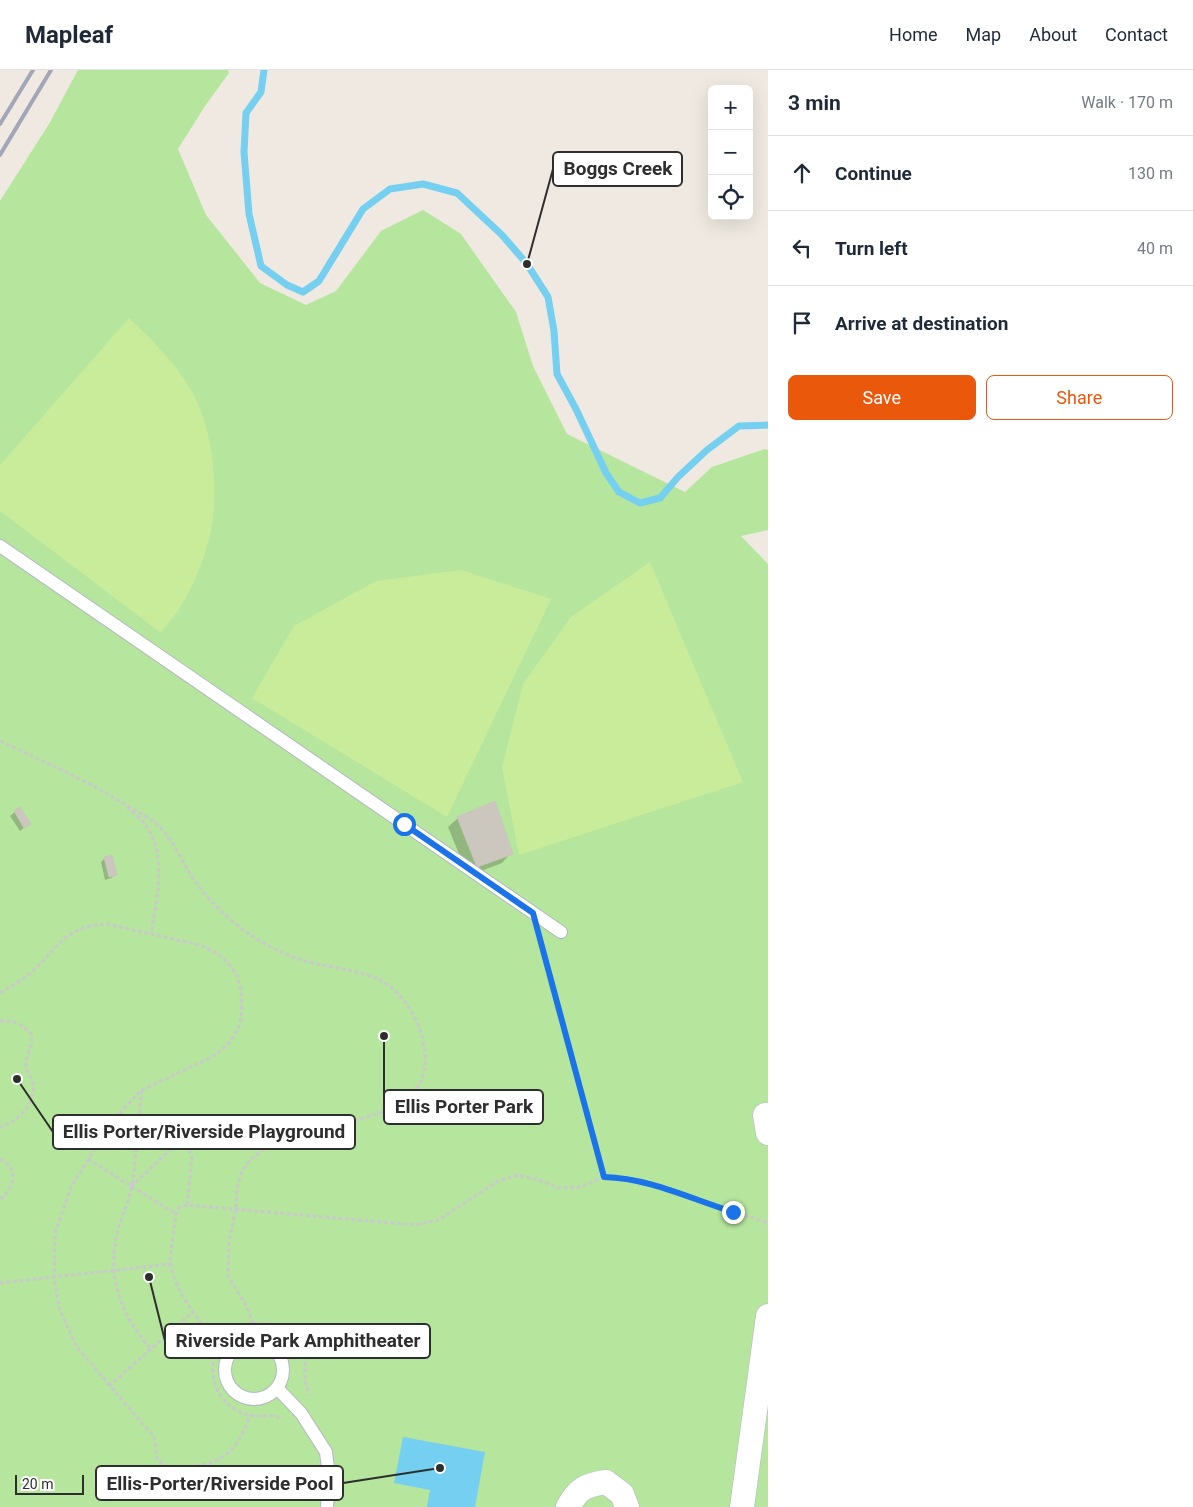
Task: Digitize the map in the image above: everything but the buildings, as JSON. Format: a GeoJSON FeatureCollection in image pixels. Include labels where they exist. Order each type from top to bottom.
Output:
{"type":"FeatureCollection","features":[{"type":"Feature","properties":{"kind":"street"},"geometry":{"type":"LineString","coordinates":[[742,1507],[768,1316]]}},
{"type":"Feature","properties":{"kind":"street"},"geometry":{"type":"LineString","coordinates":[[568,1507],[574,1496],[589,1484],[606,1482],[622,1494],[626,1507]]}},
{"type":"Feature","properties":{"kind":"lane"},"geometry":{"type":"LineString","coordinates":[[0,546],[561,932]]}},
{"type":"Feature","properties":{"kind":"lane"},"geometry":{"type":"LineString","coordinates":[[252,1340],[262,1341],[271,1345],[279,1352],[284,1371],[278,1389],[261,1399],[252,1400],[235,1392],[225,1376],[228,1356],[234,1348],[243,1342],[252,1340]]}},
{"type":"Feature","properties":{"kind":"lane"},"geometry":{"type":"LineString","coordinates":[[278,1389],[301,1413],[326,1452],[329,1476],[327,1507]]}},
{"type":"Feature","properties":{"kind":"path"},"geometry":{"type":"LineString","coordinates":[[0,741],[91,784],[158,825],[172,840],[197,884],[217,907],[255,938],[291,956],[324,966],[374,977],[393,990],[408,1007],[419,1025],[424,1041],[424,1073],[419,1085],[407,1100],[389,1110],[265,1149],[251,1159],[242,1171],[229,1241],[228,1276],[247,1307],[253,1323]]}},
{"type":"Feature","properties":{"kind":"path"},"geometry":{"type":"LineString","coordinates":[[121,801],[144,823],[154,841],[159,881],[151,933]]}},
{"type":"Feature","properties":{"kind":"path"},"geometry":{"type":"LineString","coordinates":[[533,913],[604,1177]]}},
{"type":"Feature","properties":{"kind":"path"},"geometry":{"type":"LineString","coordinates":[[0,992],[27,976],[64,938],[73,932],[94,925],[107,924],[200,945],[217,953],[229,964],[237,976],[241,990],[242,1011],[239,1027],[225,1047],[210,1058],[142,1090],[123,1109],[88,1159],[72,1186],[55,1233],[54,1278],[60,1308],[76,1346],[154,1437],[157,1459],[169,1469],[196,1468],[219,1460],[237,1443],[250,1415]]}},
{"type":"Feature","properties":{"kind":"path"},"geometry":{"type":"LineString","coordinates":[[0,1021],[6,1020],[20,1024],[32,1035],[26,1068],[32,1081],[32,1094],[27,1109],[20,1117],[0,1127]]}},
{"type":"Feature","properties":{"kind":"path"},"geometry":{"type":"LineString","coordinates":[[142,1090],[132,1187],[118,1230],[114,1250],[114,1271],[117,1292],[126,1315],[138,1334],[151,1349]]}},
{"type":"Feature","properties":{"kind":"path"},"geometry":{"type":"LineString","coordinates":[[132,1187],[173,1147],[186,1144],[192,1156],[187,1205]]}},
{"type":"Feature","properties":{"kind":"path"},"geometry":{"type":"LineString","coordinates":[[0,1159],[8,1163],[13,1173],[9,1192],[0,1200]]}},
{"type":"Feature","properties":{"kind":"path"},"geometry":{"type":"LineString","coordinates":[[88,1159],[176,1214]]}},
{"type":"Feature","properties":{"kind":"path"},"geometry":{"type":"LineString","coordinates":[[220,1344],[207,1332],[178,1288],[170,1264],[176,1214],[180,1207],[187,1205],[416,1224],[438,1220],[498,1181],[518,1175],[539,1180],[559,1188],[580,1187],[604,1177],[622,1178],[672,1191],[768,1223]]}},
{"type":"Feature","properties":{"kind":"path"},"geometry":{"type":"LineString","coordinates":[[0,1283],[170,1264]]}},
{"type":"Feature","properties":{"kind":"path"},"geometry":{"type":"LineString","coordinates":[[109,1386],[194,1311]]}},
{"type":"Feature","properties":{"kind":"green space"},"geometry":{"type":"Polygon","coordinates":[[[78,70],[228,70],[229,73],[205,106],[178,149],[206,215],[260,283],[306,305],[336,291],[381,231],[423,210],[461,234],[516,312],[533,366],[567,434],[685,492],[712,467],[765,449],[768,450],[768,530],[741,536],[768,564],[768,1507],[0,1507],[0,201],[49,124],[78,70]]]}},
{"type":"Feature","properties":{"kind":"green space"},"geometry":{"type":"Polygon","coordinates":[[[129,318],[155,343],[170,361],[185,380],[199,405],[209,441],[214,480],[213,518],[206,551],[183,603],[161,633],[0,511],[0,465],[129,318]]]}},
{"type":"Feature","properties":{"kind":"green space"},"geometry":{"type":"Polygon","coordinates":[[[650,562],[743,782],[519,855],[502,767],[523,684],[571,617],[650,562]]]}},
{"type":"Feature","properties":{"kind":"green space"},"geometry":{"type":"Polygon","coordinates":[[[461,570],[551,599],[447,817],[252,698],[294,626],[376,581],[461,570]]]}},
{"type":"Feature","properties":{"kind":"water"},"geometry":{"type":"Polygon","coordinates":[[[403,1437],[485,1452],[475,1507],[427,1507],[430,1490],[394,1483],[403,1437]]]}},
{"type":"Feature","properties":{"kind":"waterway"},"geometry":{"type":"LineString","coordinates":[[264,70],[261,92],[246,113],[244,152],[249,214],[261,266],[287,285],[303,292],[319,281],[363,209],[390,189],[423,184],[457,193],[502,235],[527,264],[548,297],[554,331],[557,374],[576,409],[606,473],[619,492],[640,503],[660,498],[678,477],[707,450],[739,426],[768,425]]}},
{"type":"Feature","properties":{"kind":"railway"},"geometry":{"type":"LineString","coordinates":[[0,124],[33,70]]}},
{"type":"Feature","properties":{"kind":"railway"},"geometry":{"type":"LineString","coordinates":[[0,155],[51,70]]}},
{"type":"Feature","properties":{"kind":"place","name":"Boggs Creek"},"geometry":{"type":"Point","coordinates":[527,264]}},
{"type":"Feature","properties":{"kind":"place","name":"Ellis Porter Park"},"geometry":{"type":"Point","coordinates":[384,1036]}},
{"type":"Feature","properties":{"kind":"place","name":"Ellis Porter/Riverside Playground"},"geometry":{"type":"Point","coordinates":[17,1079]}},
{"type":"Feature","properties":{"kind":"place","name":"Riverside Park Amphitheater"},"geometry":{"type":"Point","coordinates":[149,1277]}},
{"type":"Feature","properties":{"kind":"place","name":"Ellis-Porter/Riverside Pool"},"geometry":{"type":"Point","coordinates":[440,1468]}},
{"type":"Feature","properties":{"kind":"route"},"geometry":{"type":"LineString","coordinates":[[404,824],[533,913],[604,1177],[622,1178],[672,1191],[733,1212]]}}]}
